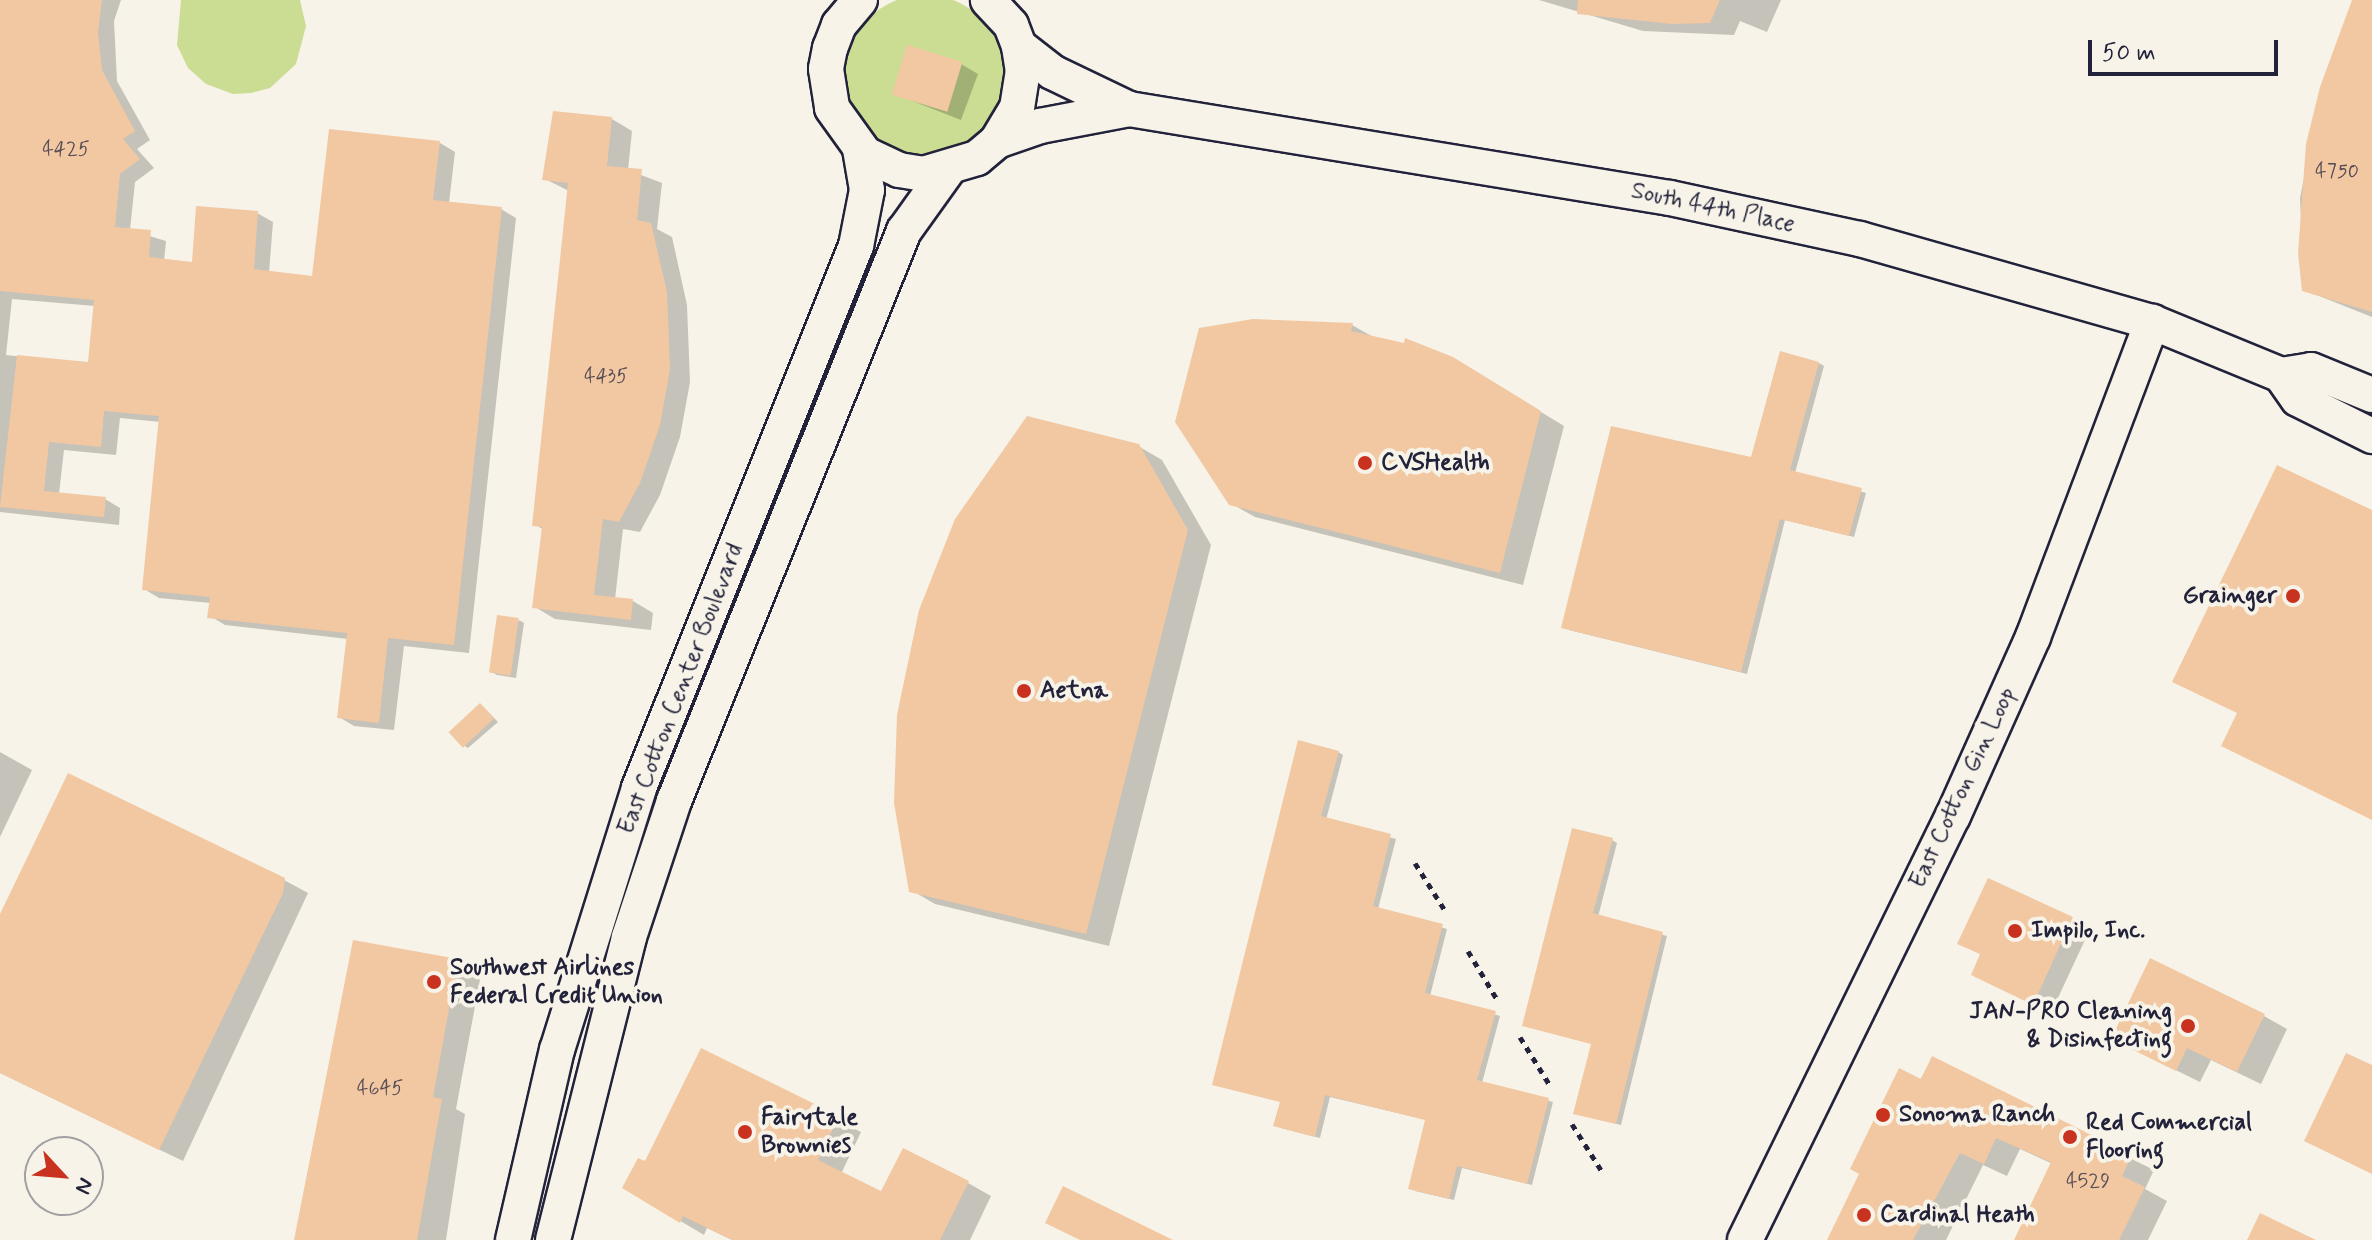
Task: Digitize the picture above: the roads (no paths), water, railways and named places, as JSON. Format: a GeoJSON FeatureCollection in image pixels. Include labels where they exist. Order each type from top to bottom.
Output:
{"type":"FeatureCollection","features":[{"type":"Feature","properties":{"kind":"street","name":"East Cotton Center Boulevard"},"geometry":{"type":"LineString","coordinates":[[513,1240],[557,1050],[639,788],[811,364],[863,223],[867,173],[860,149],[832,108],[826,69],[839,25],[860,0]]}},
{"type":"Feature","properties":{"kind":"street","name":"East Cotton Center Boulevard"},"geometry":{"type":"LineString","coordinates":[[860,149],[899,170],[947,171],[977,158],[997,141],[1022,91],[1019,46],[994,3]]}},
{"type":"Feature","properties":{"kind":"street","name":"South 44th Place"},"geometry":{"type":"LineString","coordinates":[[1019,46],[1056,75],[1129,109],[1685,201],[1860,239],[2152,322],[2281,375],[2311,370],[2372,395]]}},
{"type":"Feature","properties":{"kind":"street","name":"South 44th Place"},"geometry":{"type":"LineString","coordinates":[[997,141],[1040,126],[1129,109]]}},
{"type":"Feature","properties":{"kind":"street","name":"East Cotton Center Boulevard"},"geometry":{"type":"LineString","coordinates":[[553,1240],[646,882],[904,231],[947,171]]}},
{"type":"Feature","properties":{"kind":"street","name":"East Cotton Gin Loop"},"geometry":{"type":"LineString","coordinates":[[1745,1240],[1953,816],[2033,637],[2152,322]]}},
{"type":"Feature","properties":{"kind":"street"},"geometry":{"type":"LineString","coordinates":[[761,586],[753,562],[756,541],[805,425],[811,364]]}},
{"type":"Feature","properties":{"kind":"street","name":"South 44th Place"},"geometry":{"type":"LineString","coordinates":[[2281,375],[2298,399],[2372,436]]}},
{"type":"Feature","properties":{"kind":"place","name":"CVSHealth"},"geometry":{"type":"Point","coordinates":[1365,463]}},
{"type":"Feature","properties":{"kind":"place","name":"Grainger"},"geometry":{"type":"Point","coordinates":[2293,596]}},
{"type":"Feature","properties":{"kind":"place","name":"Aetna"},"geometry":{"type":"Point","coordinates":[1024,691]}},
{"type":"Feature","properties":{"kind":"place","name":"Impilo, Inc."},"geometry":{"type":"Point","coordinates":[2015,931]}},
{"type":"Feature","properties":{"kind":"place","name":"Southwest Airlines Federal Credit Union"},"geometry":{"type":"Point","coordinates":[434,982]}},
{"type":"Feature","properties":{"kind":"place","name":"JAN-PRO Cleaning & Disinfecting"},"geometry":{"type":"Point","coordinates":[2188,1026]}},
{"type":"Feature","properties":{"kind":"place","name":"Sonoma Ranch"},"geometry":{"type":"Point","coordinates":[1883,1115]}},
{"type":"Feature","properties":{"kind":"place","name":"Fairytale Brownies"},"geometry":{"type":"Point","coordinates":[745,1132]}},
{"type":"Feature","properties":{"kind":"place","name":"Red Commercial Flooring"},"geometry":{"type":"Point","coordinates":[2070,1137]}},
{"type":"Feature","properties":{"kind":"place","name":"Cardinal Heath"},"geometry":{"type":"Point","coordinates":[1864,1215]}}]}
